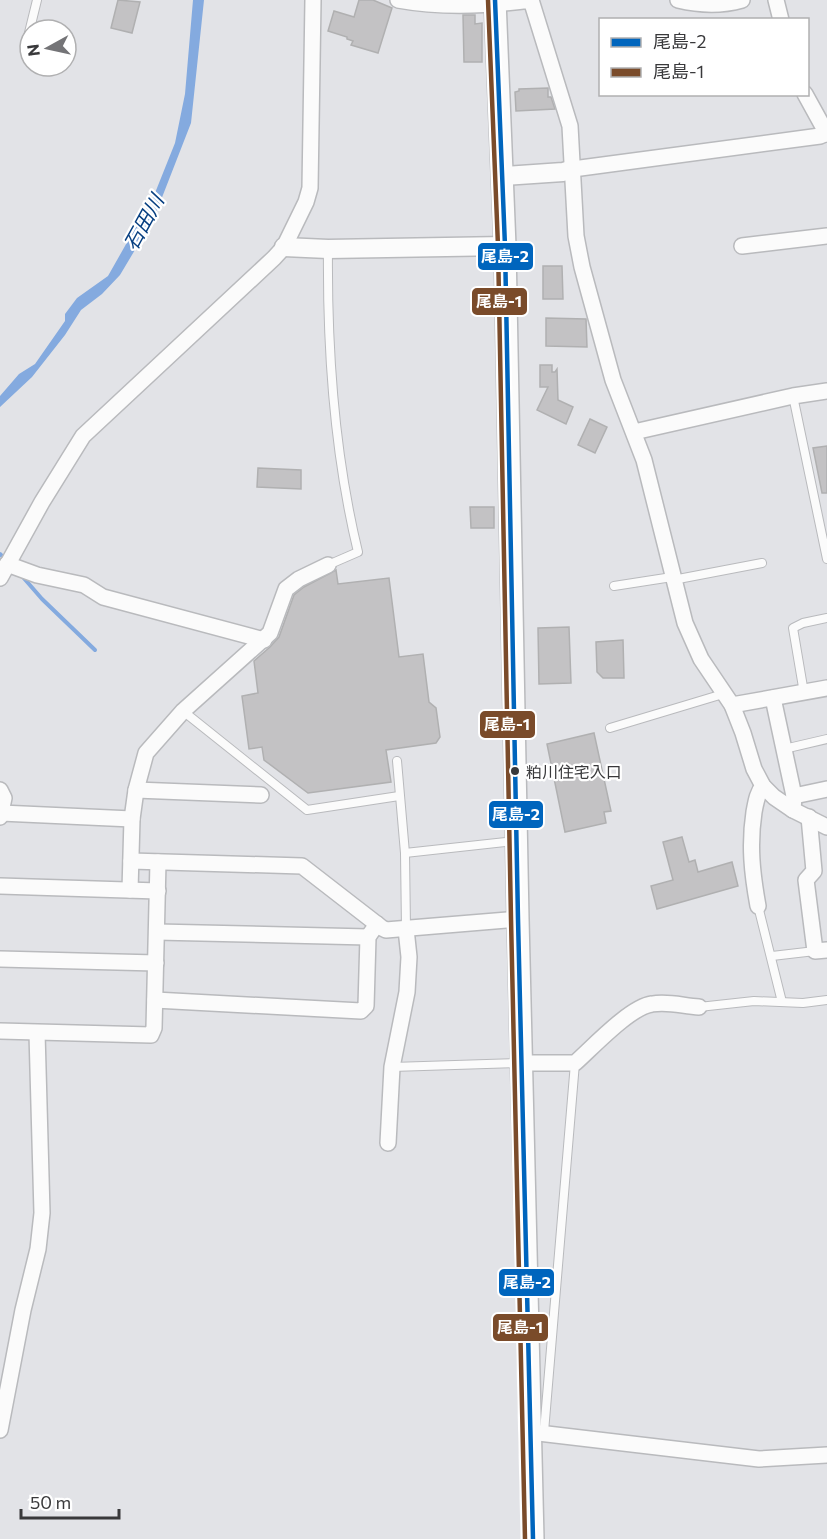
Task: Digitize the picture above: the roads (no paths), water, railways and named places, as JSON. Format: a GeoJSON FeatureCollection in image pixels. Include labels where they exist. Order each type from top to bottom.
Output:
{"type":"FeatureCollection","features":[{"type":"Feature","properties":{"kind":"main road"},"geometry":{"type":"LineString","coordinates":[[496,3],[505,246],[522,1063],[537,1432],[533,1539]]}},
{"type":"Feature","properties":{"kind":"street"},"geometry":{"type":"LineString","coordinates":[[264,640],[103,597],[84,585],[37,575],[3,572],[42,502],[83,436],[284,248],[306,202],[310,188],[313,0]]}},
{"type":"Feature","properties":{"kind":"street"},"geometry":{"type":"LineString","coordinates":[[398,0],[441,5],[531,0],[570,126],[576,236],[580,259],[613,380],[622,408],[634,432],[652,487],[672,578],[685,624],[700,659],[728,700],[744,733],[754,769],[763,786],[774,797],[794,803],[808,817],[827,827]]}},
{"type":"Feature","properties":{"kind":"street"},"geometry":{"type":"LineString","coordinates":[[678,0],[692,3],[726,4],[742,0]]}},
{"type":"Feature","properties":{"kind":"street"},"geometry":{"type":"LineString","coordinates":[[776,0],[780,18]]}},
{"type":"Feature","properties":{"kind":"street"},"geometry":{"type":"LineString","coordinates":[[503,176],[562,172],[827,134],[806,96]]}},
{"type":"Feature","properties":{"kind":"street"},"geometry":{"type":"LineString","coordinates":[[742,246],[827,236]]}},
{"type":"Feature","properties":{"kind":"street"},"geometry":{"type":"LineString","coordinates":[[284,248],[505,246]]}},
{"type":"Feature","properties":{"kind":"street"},"geometry":{"type":"LineString","coordinates":[[634,432],[793,396],[827,391]]}},
{"type":"Feature","properties":{"kind":"street"},"geometry":{"type":"LineString","coordinates":[[130,890],[132,819],[136,790],[146,753],[183,711],[270,633],[286,589],[299,579],[328,566]]}},
{"type":"Feature","properties":{"kind":"street"},"geometry":{"type":"LineString","coordinates":[[728,700],[773,698],[827,688]]}},
{"type":"Feature","properties":{"kind":"street"},"geometry":{"type":"LineString","coordinates":[[773,698],[794,803]]}},
{"type":"Feature","properties":{"kind":"street"},"geometry":{"type":"LineString","coordinates":[[758,906],[751,867],[750,843],[757,797],[763,786]]}},
{"type":"Feature","properties":{"kind":"street"},"geometry":{"type":"LineString","coordinates":[[794,803],[827,789]]}},
{"type":"Feature","properties":{"kind":"street"},"geometry":{"type":"LineString","coordinates":[[0,790],[4,798],[0,815],[132,819]]}},
{"type":"Feature","properties":{"kind":"street"},"geometry":{"type":"LineString","coordinates":[[136,790],[261,795]]}},
{"type":"Feature","properties":{"kind":"street"},"geometry":{"type":"LineString","coordinates":[[808,817],[814,871],[806,880],[821,950]]}},
{"type":"Feature","properties":{"kind":"street"},"geometry":{"type":"LineString","coordinates":[[131,861],[302,866],[386,930],[518,919]]}},
{"type":"Feature","properties":{"kind":"street"},"geometry":{"type":"LineString","coordinates":[[0,1031],[151,1035],[154,1028],[158,862]]}},
{"type":"Feature","properties":{"kind":"street"},"geometry":{"type":"LineString","coordinates":[[0,886],[158,891]]}},
{"type":"Feature","properties":{"kind":"street"},"geometry":{"type":"LineString","coordinates":[[155,1000],[361,1011],[366,1006],[368,937],[377,924]]}},
{"type":"Feature","properties":{"kind":"street"},"geometry":{"type":"LineString","coordinates":[[388,1143],[392,1067],[407,992],[409,957],[406,929]]}},
{"type":"Feature","properties":{"kind":"street"},"geometry":{"type":"LineString","coordinates":[[157,932],[368,937]]}},
{"type":"Feature","properties":{"kind":"street"},"geometry":{"type":"LineString","coordinates":[[0,959],[156,963]]}},
{"type":"Feature","properties":{"kind":"street"},"geometry":{"type":"LineString","coordinates":[[522,1063],[575,1063],[644,1005],[664,1003],[699,1007]]}},
{"type":"Feature","properties":{"kind":"street"},"geometry":{"type":"LineString","coordinates":[[0,1430],[4,1380],[38,1249],[42,1213],[37,1033]]}},
{"type":"Feature","properties":{"kind":"street"},"geometry":{"type":"LineString","coordinates":[[537,1432],[759,1459],[827,1455]]}},
{"type":"Feature","properties":{"kind":"lane"},"geometry":{"type":"LineString","coordinates":[[33,18],[37,0]]}},
{"type":"Feature","properties":{"kind":"lane"},"geometry":{"type":"LineString","coordinates":[[328,249],[328,322],[339,451],[348,513],[358,552],[328,566]]}},
{"type":"Feature","properties":{"kind":"lane"},"geometry":{"type":"LineString","coordinates":[[793,396],[827,559]]}},
{"type":"Feature","properties":{"kind":"lane"},"geometry":{"type":"LineString","coordinates":[[614,586],[762,563]]}},
{"type":"Feature","properties":{"kind":"lane"},"geometry":{"type":"LineString","coordinates":[[804,693],[793,628],[803,623],[827,618]]}},
{"type":"Feature","properties":{"kind":"lane"},"geometry":{"type":"LineString","coordinates":[[610,728],[728,700]]}},
{"type":"Feature","properties":{"kind":"lane"},"geometry":{"type":"LineString","coordinates":[[183,711],[307,810],[399,796]]}},
{"type":"Feature","properties":{"kind":"lane"},"geometry":{"type":"LineString","coordinates":[[784,749],[827,739]]}},
{"type":"Feature","properties":{"kind":"lane"},"geometry":{"type":"LineString","coordinates":[[397,761],[405,853],[406,929]]}},
{"type":"Feature","properties":{"kind":"lane"},"geometry":{"type":"LineString","coordinates":[[405,853],[516,841]]}},
{"type":"Feature","properties":{"kind":"lane"},"geometry":{"type":"LineString","coordinates":[[758,906],[782,1002]]}},
{"type":"Feature","properties":{"kind":"lane"},"geometry":{"type":"LineString","coordinates":[[772,956],[821,950]]}},
{"type":"Feature","properties":{"kind":"lane"},"geometry":{"type":"LineString","coordinates":[[699,1007],[754,1001],[803,1003],[827,1000]]}},
{"type":"Feature","properties":{"kind":"lane"},"geometry":{"type":"LineString","coordinates":[[392,1067],[522,1063]]}},
{"type":"Feature","properties":{"kind":"lane"},"geometry":{"type":"LineString","coordinates":[[537,1432],[575,1063]]}},
{"type":"Feature","properties":{"kind":"water","name":"石田川"},"geometry":{"type":"Polygon","coordinates":[[[193,0],[204,0],[191,123],[154,218],[120,275],[102,294],[81,310],[65,335],[32,377],[0,407],[0,396],[19,374],[35,364],[65,321],[65,314],[77,298],[108,276],[155,193],[175,143],[185,94],[193,0]]]}},
{"type":"Feature","properties":{"kind":"waterway"},"geometry":{"type":"LineString","coordinates":[[0,554],[6,560]]}},
{"type":"Feature","properties":{"kind":"waterway"},"geometry":{"type":"LineString","coordinates":[[22,576],[42,599],[95,650]]}},
{"type":"Feature","properties":{"kind":"place","name":"粕川住宅入口"},"geometry":{"type":"Point","coordinates":[515,771]}}]}
